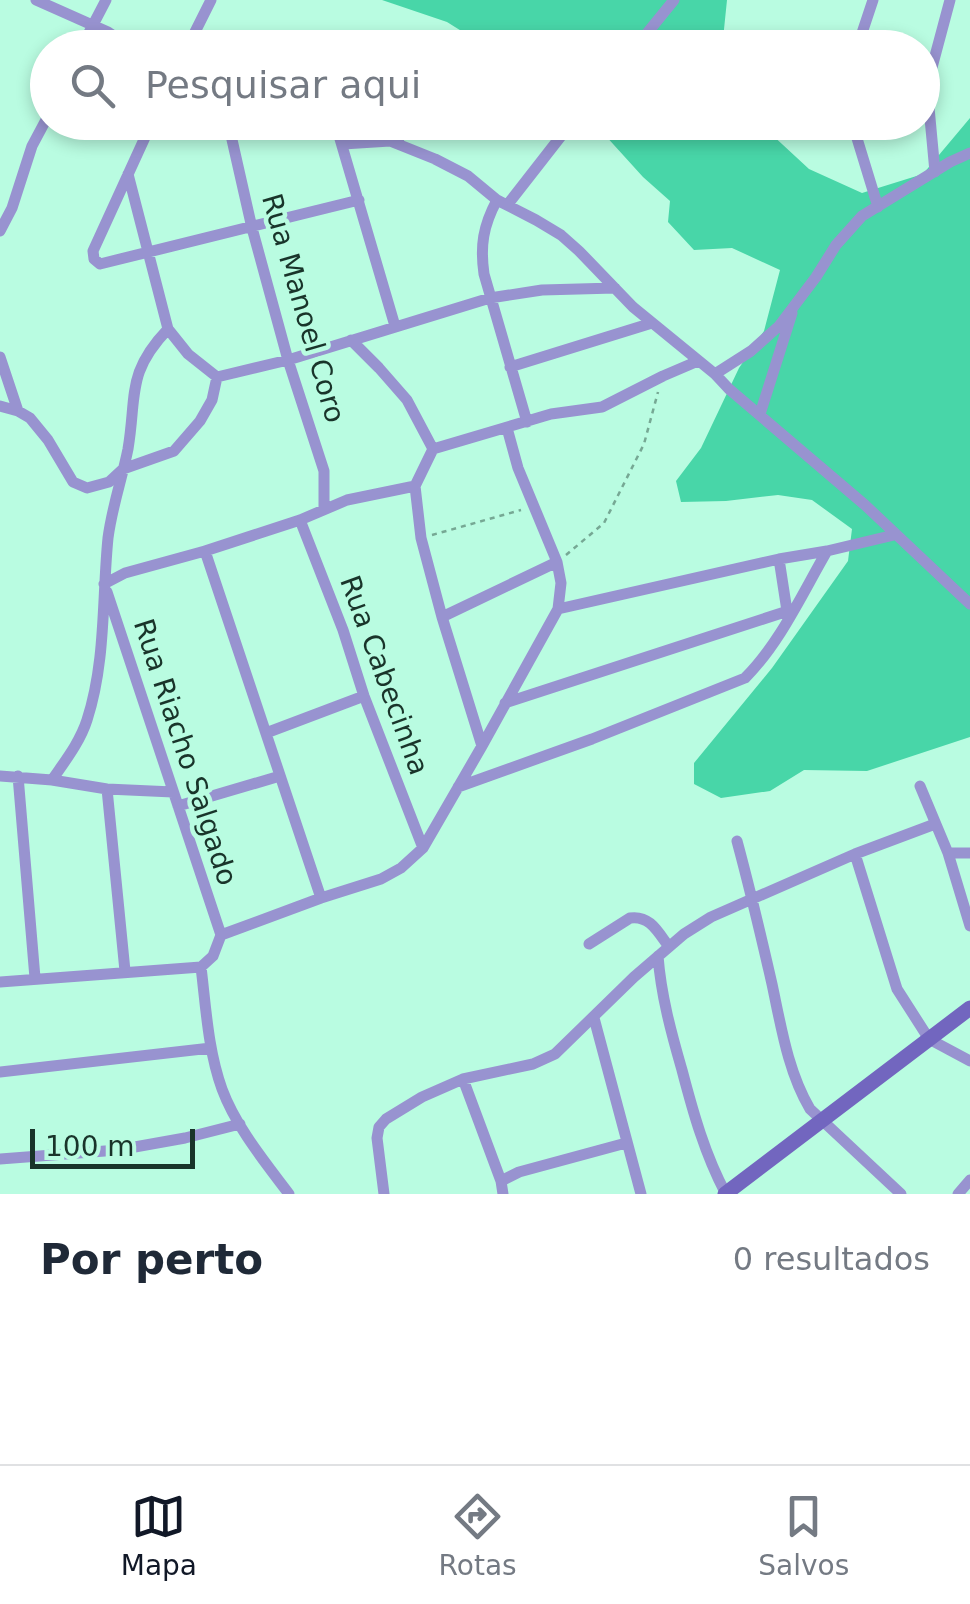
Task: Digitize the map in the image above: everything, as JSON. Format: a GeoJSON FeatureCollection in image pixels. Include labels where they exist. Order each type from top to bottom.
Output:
{"type":"FeatureCollection","features":[{"type":"Feature","properties":{"kind":"main road"},"geometry":{"type":"LineString","coordinates":[[725,1194],[970,1008]]}},
{"type":"Feature","properties":{"kind":"street"},"geometry":{"type":"LineString","coordinates":[[36,0],[103,30]]}},
{"type":"Feature","properties":{"kind":"street"},"geometry":{"type":"LineString","coordinates":[[92,30],[106,0]]}},
{"type":"Feature","properties":{"kind":"street"},"geometry":{"type":"LineString","coordinates":[[196,30],[211,0]]}},
{"type":"Feature","properties":{"kind":"street"},"geometry":{"type":"LineString","coordinates":[[650,30],[674,0]]}},
{"type":"Feature","properties":{"kind":"street"},"geometry":{"type":"LineString","coordinates":[[863,30],[874,0]]}},
{"type":"Feature","properties":{"kind":"street"},"geometry":{"type":"LineString","coordinates":[[940,39],[950,0]]}},
{"type":"Feature","properties":{"kind":"street"},"geometry":{"type":"LineString","coordinates":[[0,231],[35,140]]}},
{"type":"Feature","properties":{"kind":"street"},"geometry":{"type":"LineString","coordinates":[[144,140],[93,251],[100,264],[358,200]]}},
{"type":"Feature","properties":{"kind":"street","name":"Rua Manoel Coro"},"geometry":{"type":"LineString","coordinates":[[232,140],[288,360],[324,470],[324,508]]}},
{"type":"Feature","properties":{"kind":"street"},"geometry":{"type":"LineString","coordinates":[[342,140],[395,326]]}},
{"type":"Feature","properties":{"kind":"street"},"geometry":{"type":"LineString","coordinates":[[398,140],[400,145]]}},
{"type":"Feature","properties":{"kind":"street"},"geometry":{"type":"LineString","coordinates":[[527,422],[484,274],[482,234],[502,202],[556,140]]}},
{"type":"Feature","properties":{"kind":"street"},"geometry":{"type":"LineString","coordinates":[[858,140],[878,206]]}},
{"type":"Feature","properties":{"kind":"street"},"geometry":{"type":"LineString","coordinates":[[932,140],[934,172]]}},
{"type":"Feature","properties":{"kind":"street"},"geometry":{"type":"LineString","coordinates":[[343,144],[390,141],[435,159],[560,235],[652,323],[865,505],[970,604]]}},
{"type":"Feature","properties":{"kind":"street"},"geometry":{"type":"LineString","coordinates":[[715,374],[779,326],[862,216],[970,153]]}},
{"type":"Feature","properties":{"kind":"street"},"geometry":{"type":"LineString","coordinates":[[128,174],[168,329],[188,354],[217,376],[288,360],[490,298],[542,290],[615,288]]}},
{"type":"Feature","properties":{"kind":"street"},"geometry":{"type":"LineString","coordinates":[[760,414],[793,310]]}},
{"type":"Feature","properties":{"kind":"street"},"geometry":{"type":"LineString","coordinates":[[510,367],[652,323]]}},
{"type":"Feature","properties":{"kind":"street"},"geometry":{"type":"LineString","coordinates":[[52,780],[86,722],[98,675],[114,501],[128,446],[135,386],[142,362],[168,329]]}},
{"type":"Feature","properties":{"kind":"street","name":"Rua Manoel Coro"},"geometry":{"type":"LineString","coordinates":[[350,340],[406,400],[433,449]]}},
{"type":"Feature","properties":{"kind":"street"},"geometry":{"type":"LineString","coordinates":[[0,357],[18,411]]}},
{"type":"Feature","properties":{"kind":"street"},"geometry":{"type":"LineString","coordinates":[[482,746],[421,538],[415,486],[433,449],[566,411],[602,407],[698,361]]}},
{"type":"Feature","properties":{"kind":"street"},"geometry":{"type":"LineString","coordinates":[[0,406],[30,418],[73,482],[87,488],[109,482],[123,469],[174,452],[212,400],[217,376]]}},
{"type":"Feature","properties":{"kind":"street"},"geometry":{"type":"LineString","coordinates":[[0,982],[201,966],[213,956],[221,935],[381,879],[401,868],[423,848],[558,609],[561,583],[557,562],[518,468],[507,428]]}},
{"type":"Feature","properties":{"kind":"street"},"geometry":{"type":"LineString","coordinates":[[104,584],[125,573],[300,520],[348,500],[415,486]]}},
{"type":"Feature","properties":{"kind":"street","name":"Rua Cabecinha"},"geometry":{"type":"LineString","coordinates":[[300,520],[423,848]]}},
{"type":"Feature","properties":{"kind":"street"},"geometry":{"type":"LineString","coordinates":[[558,609],[894,534]]}},
{"type":"Feature","properties":{"kind":"street"},"geometry":{"type":"LineString","coordinates":[[205,551],[321,898]]}},
{"type":"Feature","properties":{"kind":"street"},"geometry":{"type":"LineString","coordinates":[[458,788],[745,678],[768,652],[827,552]]}},
{"type":"Feature","properties":{"kind":"street"},"geometry":{"type":"LineString","coordinates":[[780,560],[790,610]]}},
{"type":"Feature","properties":{"kind":"street"},"geometry":{"type":"LineString","coordinates":[[442,617],[557,562]]}},
{"type":"Feature","properties":{"kind":"street","name":"Rua Riacho Salgado"},"geometry":{"type":"LineString","coordinates":[[104,584],[221,935]]}},
{"type":"Feature","properties":{"kind":"street"},"geometry":{"type":"LineString","coordinates":[[505,704],[790,610]]}},
{"type":"Feature","properties":{"kind":"street"},"geometry":{"type":"LineString","coordinates":[[266,734],[364,696]]}},
{"type":"Feature","properties":{"kind":"street"},"geometry":{"type":"LineString","coordinates":[[0,776],[107,789],[173,792]]}},
{"type":"Feature","properties":{"kind":"street"},"geometry":{"type":"LineString","coordinates":[[18,776],[35,978]]}},
{"type":"Feature","properties":{"kind":"street"},"geometry":{"type":"LineString","coordinates":[[178,806],[280,776]]}},
{"type":"Feature","properties":{"kind":"street"},"geometry":{"type":"LineString","coordinates":[[920,786],[948,853],[970,926]]}},
{"type":"Feature","properties":{"kind":"street"},"geometry":{"type":"LineString","coordinates":[[107,789],[125,971]]}},
{"type":"Feature","properties":{"kind":"street"},"geometry":{"type":"LineString","coordinates":[[384,1194],[377,1138],[386,1119],[463,1079],[533,1064],[555,1054],[634,976],[711,917],[935,824]]}},
{"type":"Feature","properties":{"kind":"street"},"geometry":{"type":"LineString","coordinates":[[737,842],[800,1093],[810,1110],[900,1194]]}},
{"type":"Feature","properties":{"kind":"street"},"geometry":{"type":"LineString","coordinates":[[948,853],[970,853]]}},
{"type":"Feature","properties":{"kind":"street"},"geometry":{"type":"LineString","coordinates":[[855,854],[897,989],[929,1039],[970,1061]]}},
{"type":"Feature","properties":{"kind":"street"},"geometry":{"type":"LineString","coordinates":[[590,944],[637,917],[648,920],[669,946]]}},
{"type":"Feature","properties":{"kind":"street"},"geometry":{"type":"LineString","coordinates":[[658,956],[666,1010],[694,1113],[725,1194]]}},
{"type":"Feature","properties":{"kind":"street"},"geometry":{"type":"LineString","coordinates":[[201,966],[210,1048],[223,1092],[240,1124],[289,1194]]}},
{"type":"Feature","properties":{"kind":"street"},"geometry":{"type":"LineString","coordinates":[[594,1018],[641,1194]]}},
{"type":"Feature","properties":{"kind":"street"},"geometry":{"type":"LineString","coordinates":[[0,1072],[210,1048]]}},
{"type":"Feature","properties":{"kind":"street"},"geometry":{"type":"LineString","coordinates":[[463,1079],[502,1187],[518,1172],[626,1143]]}},
{"type":"Feature","properties":{"kind":"street"},"geometry":{"type":"LineString","coordinates":[[0,1159],[118,1150],[240,1124]]}},
{"type":"Feature","properties":{"kind":"street"},"geometry":{"type":"LineString","coordinates":[[958,1194],[970,1180]]}},
{"type":"Feature","properties":{"kind":"path"},"geometry":{"type":"LineString","coordinates":[[557,562],[604,522],[644,444],[663,376]]}},
{"type":"Feature","properties":{"kind":"path"},"geometry":{"type":"LineString","coordinates":[[421,538],[533,506]]}},
{"type":"Feature","properties":{"kind":"shaded area"},"geometry":{"type":"Polygon","coordinates":[[[382,0],[727,0],[724,30],[460,30],[382,0]]]}},
{"type":"Feature","properties":{"kind":"shaded area"},"geometry":{"type":"Polygon","coordinates":[[[970,118],[970,737],[867,771],[804,770],[770,791],[721,798],[694,784],[694,763],[772,668],[848,561],[852,529],[812,500],[778,495],[681,502],[676,481],[701,448],[739,368],[764,331],[780,270],[732,248],[694,250],[668,222],[670,201],[609,140],[778,140],[809,169],[862,193],[923,174],[970,118]]]}}]}
